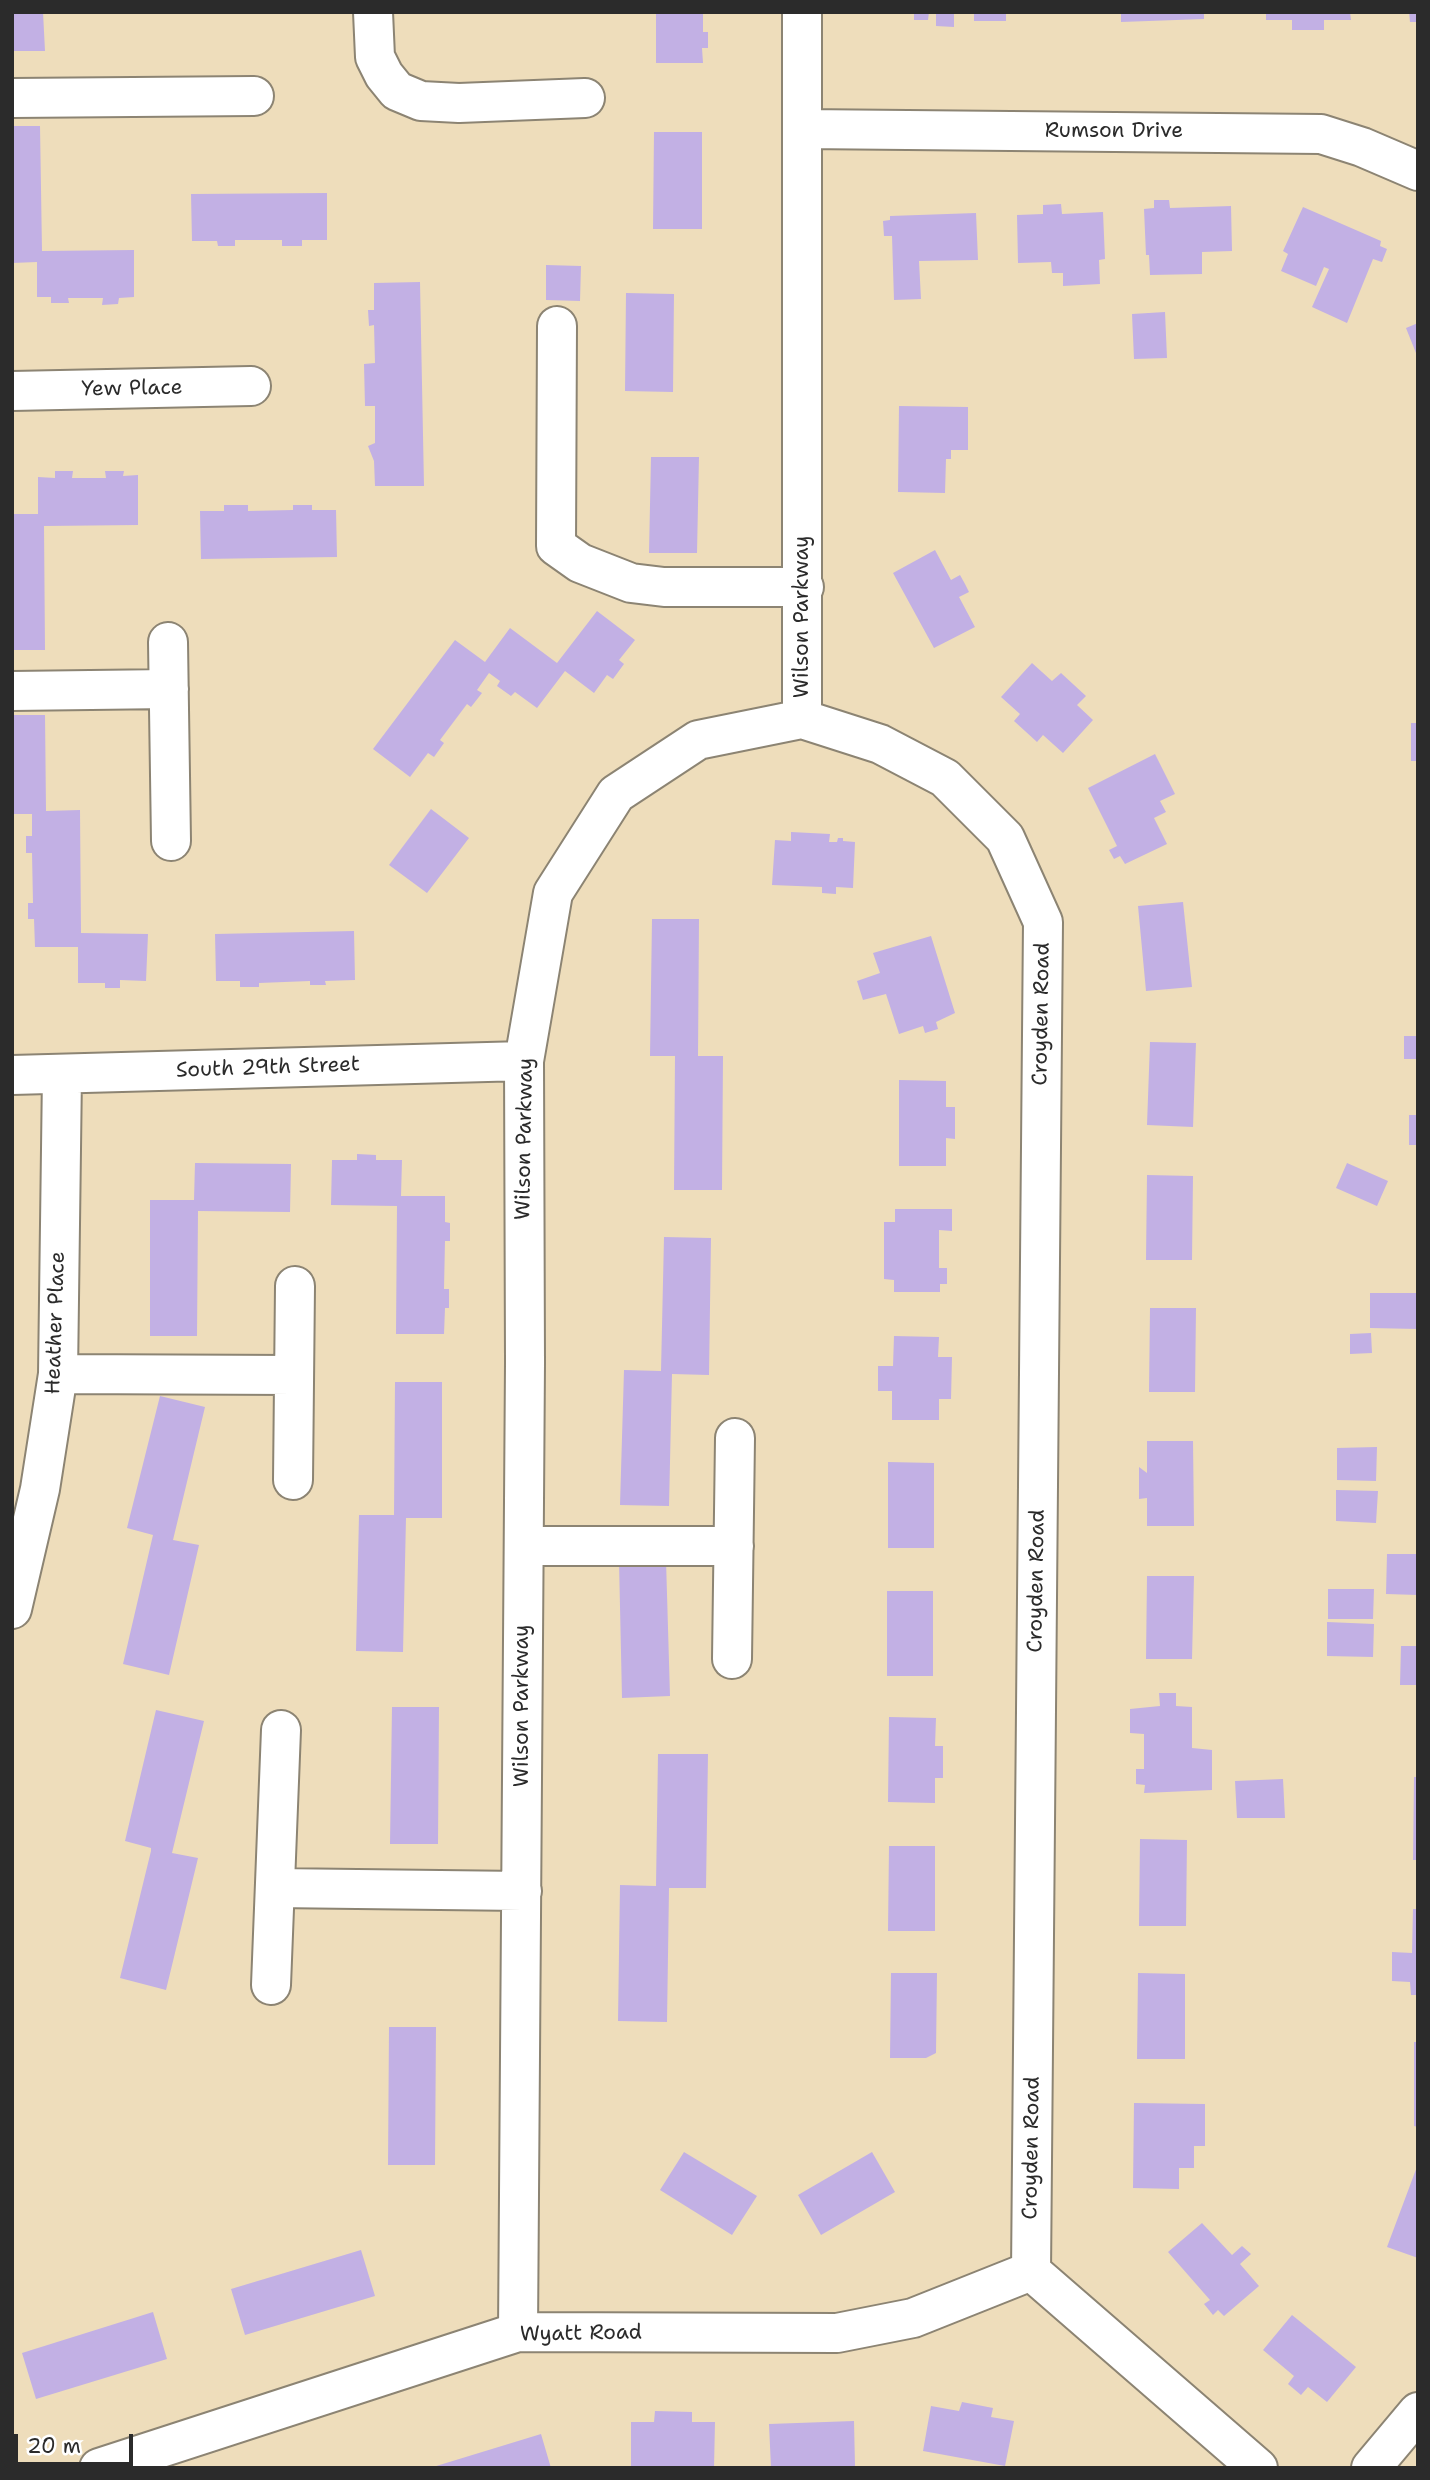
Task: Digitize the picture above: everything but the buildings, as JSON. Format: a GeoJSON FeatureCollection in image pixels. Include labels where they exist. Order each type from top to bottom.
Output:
{"type":"FeatureCollection","features":[{"type":"Feature","properties":{"kind":"street"},"geometry":{"type":"LineString","coordinates":[[373,12],[375,57],[384,75],[397,91],[421,101],[459,103],[585,98]]}},
{"type":"Feature","properties":{"kind":"street","name":"Wilson Parkway"},"geometry":{"type":"LineString","coordinates":[[517,2332],[524,1546],[524,1061],[553,893],[616,794],[698,740],[802,719],[802,12]]}},
{"type":"Feature","properties":{"kind":"street"},"geometry":{"type":"LineString","coordinates":[[12,98],[254,96]]}},
{"type":"Feature","properties":{"kind":"street","name":"Rumson Drive"},"geometry":{"type":"LineString","coordinates":[[804,130],[1321,134],[1414,164]]}},
{"type":"Feature","properties":{"kind":"street"},"geometry":{"type":"LineString","coordinates":[[557,326],[556,546],[580,563],[631,583],[664,587],[804,587]]}},
{"type":"Feature","properties":{"kind":"street","name":"Yew Place"},"geometry":{"type":"LineString","coordinates":[[12,391],[251,386]]}},
{"type":"Feature","properties":{"kind":"street"},"geometry":{"type":"LineString","coordinates":[[169,642],[171,841]]}},
{"type":"Feature","properties":{"kind":"street"},"geometry":{"type":"LineString","coordinates":[[12,691],[169,689]]}},
{"type":"Feature","properties":{"kind":"street","name":"Croyden Road"},"geometry":{"type":"LineString","coordinates":[[802,719],[880,744],[945,778],[1005,838],[1043,922],[1031,2271]]}},
{"type":"Feature","properties":{"kind":"street","name":"South 29th Street"},"geometry":{"type":"LineString","coordinates":[[12,1075],[524,1061]]}},
{"type":"Feature","properties":{"kind":"street","name":"Heather Place"},"geometry":{"type":"LineString","coordinates":[[12,1609],[40,1489],[58,1374],[62,1074]]}},
{"type":"Feature","properties":{"kind":"street"},"geometry":{"type":"LineString","coordinates":[[293,1480],[295,1286]]}},
{"type":"Feature","properties":{"kind":"street"},"geometry":{"type":"LineString","coordinates":[[58,1374],[294,1375]]}},
{"type":"Feature","properties":{"kind":"street"},"geometry":{"type":"LineString","coordinates":[[732,1660],[735,1438]]}},
{"type":"Feature","properties":{"kind":"street"},"geometry":{"type":"LineString","coordinates":[[524,1546],[734,1546]]}},
{"type":"Feature","properties":{"kind":"street"},"geometry":{"type":"LineString","coordinates":[[271,1985],[281,1730]]}},
{"type":"Feature","properties":{"kind":"street"},"geometry":{"type":"LineString","coordinates":[[275,1888],[522,1891]]}},
{"type":"Feature","properties":{"kind":"street"},"geometry":{"type":"LineString","coordinates":[[1031,2271],[1258,2468]]}},
{"type":"Feature","properties":{"kind":"street","name":"Wyatt Road"},"geometry":{"type":"LineString","coordinates":[[100,2468],[517,2332],[837,2333],[913,2318],[1031,2271]]}},
{"type":"Feature","properties":{"kind":"street"},"geometry":{"type":"LineString","coordinates":[[1371,2468],[1418,2412]]}}]}
